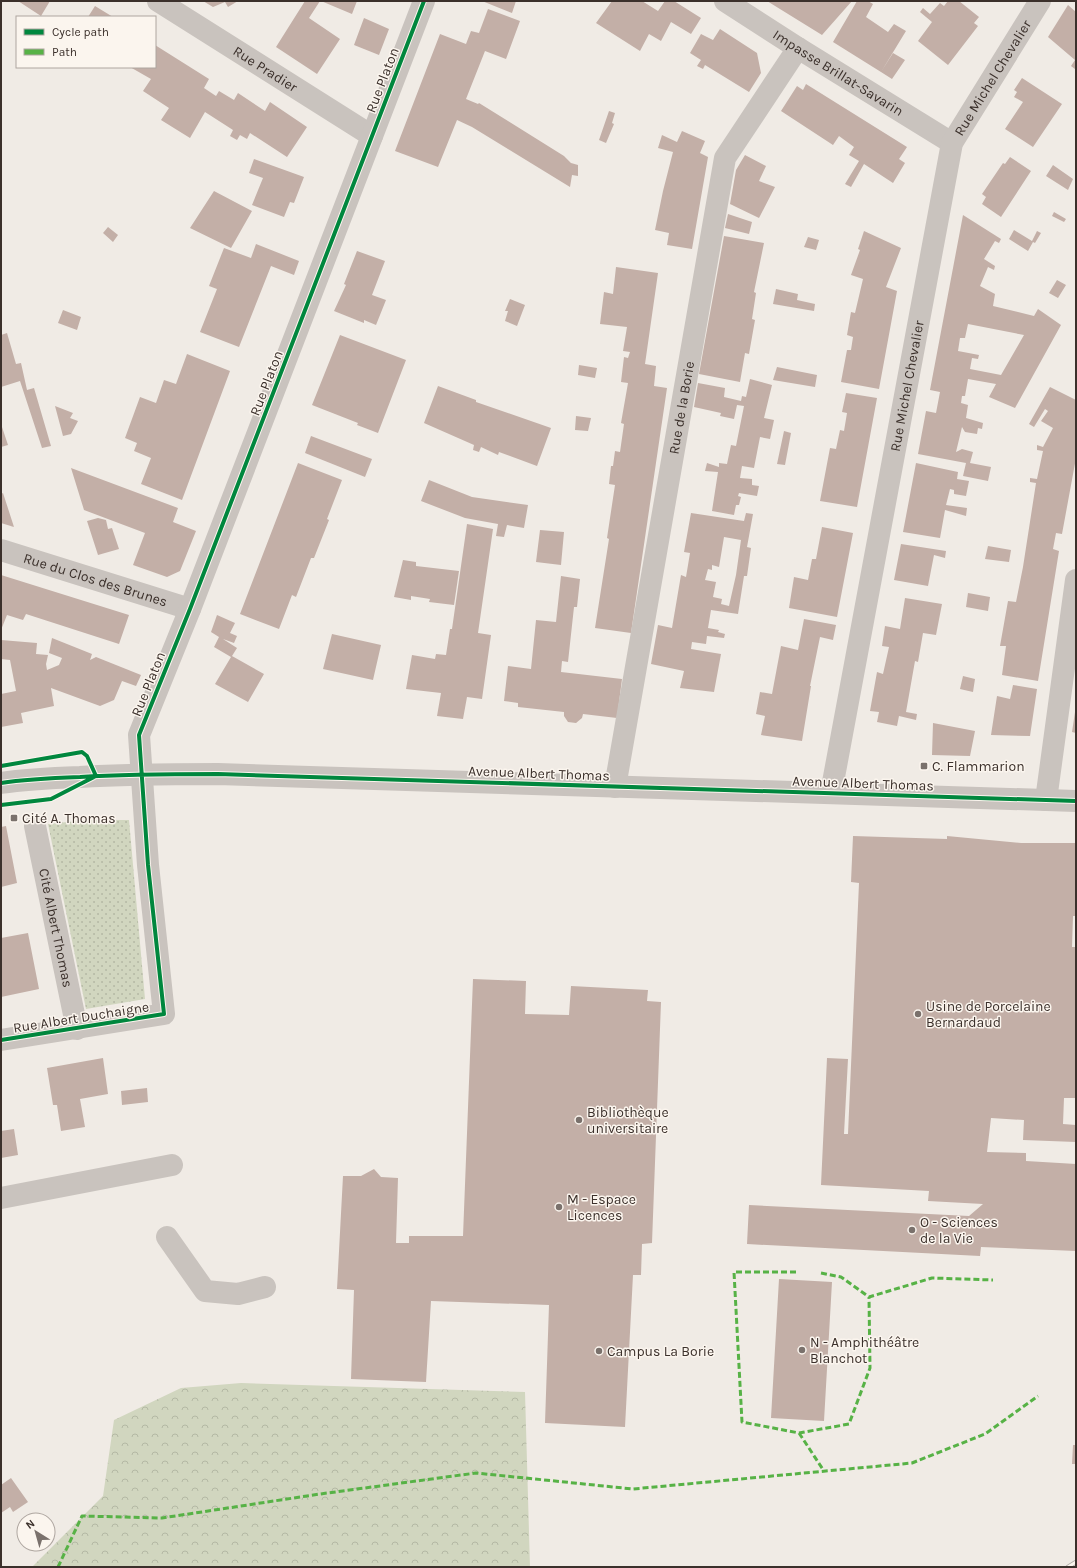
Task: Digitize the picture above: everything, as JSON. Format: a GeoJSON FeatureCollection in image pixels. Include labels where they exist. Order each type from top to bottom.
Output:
{"type":"FeatureCollection","features":[{"type":"Feature","properties":{"kind":"street","name":"Rue Pradier"},"geometry":{"type":"LineString","coordinates":[[158,1],[372,136]]}},
{"type":"Feature","properties":{"kind":"street","name":"Rue Platon"},"geometry":{"type":"LineString","coordinates":[[164,1014],[148,866],[139,735],[190,609],[424,1]]}},
{"type":"Feature","properties":{"kind":"street","name":"Impasse Brillat-Savarin"},"geometry":{"type":"LineString","coordinates":[[725,1],[952,143]]}},
{"type":"Feature","properties":{"kind":"street","name":"Rue Michel Chevalier"},"geometry":{"type":"LineString","coordinates":[[831,793],[952,143],[1040,1]]}},
{"type":"Feature","properties":{"kind":"street","name":"Rue de la Borie"},"geometry":{"type":"LineString","coordinates":[[615,787],[725,158],[798,48]]}},
{"type":"Feature","properties":{"kind":"street","name":"Rue du Clos des Brunes"},"geometry":{"type":"LineString","coordinates":[[1,550],[190,609]]}},
{"type":"Feature","properties":{"kind":"street"},"geometry":{"type":"LineString","coordinates":[[1046,800],[1076,580]]}},
{"type":"Feature","properties":{"kind":"street","name":"Avenue Albert Thomas"},"geometry":{"type":"LineString","coordinates":[[1,783],[30,779],[142,774],[218,774],[1076,801]]}},
{"type":"Feature","properties":{"kind":"street","name":"Cité Albert Thomas"},"geometry":{"type":"LineString","coordinates":[[35,826],[77,1029]]}},
{"type":"Feature","properties":{"kind":"street","name":"Rue Albert Duchaigne"},"geometry":{"type":"LineString","coordinates":[[1,1040],[164,1014]]}},
{"type":"Feature","properties":{"kind":"street"},"geometry":{"type":"LineString","coordinates":[[1,1198],[172,1165]]}},
{"type":"Feature","properties":{"kind":"street"},"geometry":{"type":"LineString","coordinates":[[167,1237],[205,1291],[238,1294],[265,1287]]}},
{"type":"Feature","properties":{"kind":"green space"},"geometry":{"type":"Polygon","coordinates":[[[87,820],[129,820],[145,999],[86,1009],[48,824],[87,820]]]}},
{"type":"Feature","properties":{"kind":"green space"},"geometry":{"type":"Polygon","coordinates":[[[241,1383],[525,1392],[530,1567],[32,1567],[47,1552],[56,1552],[56,1543],[103,1496],[114,1420],[181,1388],[241,1383]]]}},
{"type":"Feature","properties":{"kind":"building"},"geometry":{"type":"Polygon","coordinates":[[[18,1],[50,1],[41,16],[18,1]]]}},
{"type":"Feature","properties":{"kind":"building"},"geometry":{"type":"Polygon","coordinates":[[[203,1],[238,1],[228,7],[225,2],[213,7],[203,1]]]}},
{"type":"Feature","properties":{"kind":"building"},"geometry":{"type":"Polygon","coordinates":[[[305,1],[320,1],[309,18],[340,39],[317,74],[276,47],[305,1]]]}},
{"type":"Feature","properties":{"kind":"building"},"geometry":{"type":"Polygon","coordinates":[[[321,1],[357,1],[352,14],[321,1]]]}},
{"type":"Feature","properties":{"kind":"building"},"geometry":{"type":"Polygon","coordinates":[[[482,1],[516,1],[512,13],[482,1]]]}},
{"type":"Feature","properties":{"kind":"building"},"geometry":{"type":"Polygon","coordinates":[[[612,1],[642,1],[658,11],[665,1],[674,1],[701,18],[691,34],[671,22],[661,41],[649,34],[640,51],[596,23],[612,1]]]}},
{"type":"Feature","properties":{"kind":"building"},"geometry":{"type":"Polygon","coordinates":[[[767,1],[852,1],[822,35],[767,1]]]}},
{"type":"Feature","properties":{"kind":"building"},"geometry":{"type":"Polygon","coordinates":[[[857,1],[868,1],[873,4],[866,17],[888,32],[894,24],[906,31],[881,72],[833,42],[857,1]]]}},
{"type":"Feature","properties":{"kind":"building"},"geometry":{"type":"Polygon","coordinates":[[[948,1],[959,1],[979,17],[974,23],[978,26],[948,65],[918,41],[932,22],[920,12],[923,8],[930,14],[940,3],[944,6],[948,1]]]}},
{"type":"Feature","properties":{"kind":"building"},"geometry":{"type":"Polygon","coordinates":[[[1068,5],[1076,12],[1075,69],[1071,66],[1075,60],[1048,37],[1068,5]]]}},
{"type":"Feature","properties":{"kind":"building"},"geometry":{"type":"Polygon","coordinates":[[[95,6],[111,16],[89,16],[95,6]]]}},
{"type":"Feature","properties":{"kind":"building"},"geometry":{"type":"Polygon","coordinates":[[[488,9],[520,21],[506,59],[485,51],[466,99],[478,104],[479,103],[564,156],[571,163],[578,165],[578,176],[572,175],[570,187],[472,127],[457,120],[438,167],[395,151],[440,34],[466,44],[471,31],[479,33],[488,9]]]}},
{"type":"Feature","properties":{"kind":"building"},"geometry":{"type":"Polygon","coordinates":[[[364,18],[389,29],[379,55],[354,45],[364,18]]]}},
{"type":"Feature","properties":{"kind":"building"},"geometry":{"type":"Polygon","coordinates":[[[720,29],[757,53],[761,73],[749,92],[705,65],[703,69],[697,66],[701,60],[690,53],[701,34],[713,40],[720,29]]]}},
{"type":"Feature","properties":{"kind":"building"},"geometry":{"type":"Polygon","coordinates":[[[156,46],[209,79],[204,88],[216,96],[219,91],[234,100],[238,93],[265,111],[270,102],[307,127],[287,157],[250,133],[247,139],[240,135],[237,140],[230,136],[233,130],[205,112],[190,138],[161,120],[169,108],[143,91],[151,79],[132,68],[156,68],[156,46]]]}},
{"type":"Feature","properties":{"kind":"building"},"geometry":{"type":"Polygon","coordinates":[[[893,53],[905,60],[892,79],[881,72],[893,53]]]}},
{"type":"Feature","properties":{"kind":"building"},"geometry":{"type":"Polygon","coordinates":[[[1022,78],[1062,104],[1033,147],[1005,129],[1023,102],[1014,97],[1017,92],[1014,90],[1022,78]]]}},
{"type":"Feature","properties":{"kind":"building"},"geometry":{"type":"Polygon","coordinates":[[[806,84],[907,147],[899,159],[905,163],[893,183],[864,164],[851,187],[845,184],[859,161],[849,155],[854,147],[839,136],[833,145],[781,111],[797,86],[803,90],[806,84]]]}},
{"type":"Feature","properties":{"kind":"building"},"geometry":{"type":"Polygon","coordinates":[[[609,111],[615,113],[612,123],[614,124],[606,143],[599,140],[609,111]]]}},
{"type":"Feature","properties":{"kind":"building"},"geometry":{"type":"Polygon","coordinates":[[[682,131],[705,141],[700,153],[708,157],[692,249],[667,245],[669,233],[655,230],[673,152],[658,148],[662,135],[677,142],[682,131]]]}},
{"type":"Feature","properties":{"kind":"building"},"geometry":{"type":"Polygon","coordinates":[[[745,155],[766,166],[759,181],[775,187],[759,218],[730,204],[736,170],[745,155]]]}},
{"type":"Feature","properties":{"kind":"building"},"geometry":{"type":"Polygon","coordinates":[[[1010,157],[1031,171],[1001,217],[982,204],[986,197],[982,194],[1003,163],[1005,164],[1010,157]]]}},
{"type":"Feature","properties":{"kind":"building"},"geometry":{"type":"Polygon","coordinates":[[[254,159],[304,177],[294,203],[290,202],[284,217],[252,205],[263,178],[249,173],[254,159]]]}},
{"type":"Feature","properties":{"kind":"building"},"geometry":{"type":"Polygon","coordinates":[[[1053,165],[1073,179],[1068,190],[1046,176],[1053,165]]]}},
{"type":"Feature","properties":{"kind":"building"},"geometry":{"type":"Polygon","coordinates":[[[214,191],[252,211],[231,248],[190,228],[214,191]]]}},
{"type":"Feature","properties":{"kind":"building"},"geometry":{"type":"Polygon","coordinates":[[[1054,212],[1066,219],[1064,222],[1052,216],[1054,212]]]}},
{"type":"Feature","properties":{"kind":"building"},"geometry":{"type":"Polygon","coordinates":[[[728,214],[752,222],[749,234],[725,228],[728,214]]]}},
{"type":"Feature","properties":{"kind":"building"},"geometry":{"type":"Polygon","coordinates":[[[963,215],[1001,239],[999,243],[995,241],[984,259],[995,266],[994,270],[988,267],[980,286],[995,294],[993,306],[1034,316],[1038,309],[1061,325],[1015,408],[989,397],[996,384],[968,379],[965,396],[962,396],[961,403],[968,405],[966,418],[983,423],[982,429],[978,428],[977,434],[965,432],[962,427],[956,452],[962,449],[973,452],[970,463],[991,467],[988,481],[963,476],[966,463],[918,454],[926,411],[936,413],[940,392],[930,390],[963,215]],[[968,324],[965,338],[960,338],[958,351],[979,355],[978,359],[972,358],[970,369],[1001,375],[1024,335],[968,324]]]}},
{"type":"Feature","properties":{"kind":"building"},"geometry":{"type":"Polygon","coordinates":[[[108,227],[118,235],[113,242],[103,233],[108,227]]]}},
{"type":"Feature","properties":{"kind":"building"},"geometry":{"type":"Polygon","coordinates":[[[1014,230],[1032,241],[1037,231],[1041,233],[1035,243],[1033,242],[1028,251],[1009,239],[1014,230]]]}},
{"type":"Feature","properties":{"kind":"building"},"geometry":{"type":"Polygon","coordinates":[[[864,231],[901,248],[886,287],[897,291],[879,389],[841,382],[847,350],[851,350],[853,337],[847,335],[851,312],[855,313],[863,279],[851,275],[860,250],[858,249],[864,231]]]}},
{"type":"Feature","properties":{"kind":"building"},"geometry":{"type":"Polygon","coordinates":[[[724,236],[764,243],[754,292],[756,293],[752,319],[755,320],[749,354],[745,353],[740,382],[699,374],[724,236]]]}},
{"type":"Feature","properties":{"kind":"building"},"geometry":{"type":"Polygon","coordinates":[[[808,237],[819,240],[816,250],[804,247],[808,237]]]}},
{"type":"Feature","properties":{"kind":"building"},"geometry":{"type":"Polygon","coordinates":[[[256,244],[299,261],[294,275],[271,266],[239,347],[200,332],[217,289],[209,286],[224,248],[251,258],[256,244]]]}},
{"type":"Feature","properties":{"kind":"building"},"geometry":{"type":"Polygon","coordinates":[[[357,251],[385,261],[372,295],[386,300],[376,325],[364,320],[364,323],[334,311],[346,285],[344,284],[357,251]]]}},
{"type":"Feature","properties":{"kind":"building"},"geometry":{"type":"Polygon","coordinates":[[[616,267],[658,273],[645,364],[656,366],[654,386],[667,388],[631,633],[595,628],[609,539],[607,538],[615,485],[609,484],[611,466],[613,466],[615,451],[620,452],[624,424],[621,423],[628,383],[621,382],[624,357],[628,358],[630,352],[623,351],[627,327],[600,324],[604,292],[613,294],[616,267]]]}},
{"type":"Feature","properties":{"kind":"building"},"geometry":{"type":"Polygon","coordinates":[[[1057,280],[1066,285],[1058,298],[1049,293],[1057,280]]]}},
{"type":"Feature","properties":{"kind":"building"},"geometry":{"type":"Polygon","coordinates":[[[776,289],[798,294],[797,300],[815,304],[814,311],[773,304],[776,289]]]}},
{"type":"Feature","properties":{"kind":"building"},"geometry":{"type":"Polygon","coordinates":[[[510,299],[525,305],[517,326],[505,321],[508,311],[505,311],[510,299]]]}},
{"type":"Feature","properties":{"kind":"building"},"geometry":{"type":"Polygon","coordinates":[[[63,310],[81,317],[77,330],[58,323],[63,310]]]}},
{"type":"Feature","properties":{"kind":"building"},"geometry":{"type":"Polygon","coordinates":[[[7,333],[16,364],[21,363],[27,390],[34,388],[51,446],[42,448],[20,381],[1,387],[1,335],[7,333]]]}},
{"type":"Feature","properties":{"kind":"building"},"geometry":{"type":"Polygon","coordinates":[[[340,335],[406,360],[378,433],[357,425],[358,423],[312,405],[340,335]]]}},
{"type":"Feature","properties":{"kind":"building"},"geometry":{"type":"Polygon","coordinates":[[[187,354],[230,371],[182,500],[141,484],[151,458],[134,451],[137,443],[125,438],[140,397],[156,403],[164,380],[176,384],[187,354]]]}},
{"type":"Feature","properties":{"kind":"building"},"geometry":{"type":"Polygon","coordinates":[[[579,365],[597,368],[595,378],[578,375],[579,365]]]}},
{"type":"Feature","properties":{"kind":"building"},"geometry":{"type":"Polygon","coordinates":[[[777,367],[817,375],[815,387],[773,380],[777,367]]]}},
{"type":"Feature","properties":{"kind":"building"},"geometry":{"type":"Polygon","coordinates":[[[750,379],[772,385],[764,418],[774,420],[770,439],[760,437],[754,468],[742,466],[740,478],[752,479],[752,485],[759,486],[757,496],[739,493],[738,496],[741,497],[739,505],[736,505],[734,515],[712,511],[718,472],[705,471],[707,463],[719,467],[719,463],[727,464],[731,445],[736,446],[744,406],[737,405],[734,419],[720,416],[721,413],[694,407],[698,383],[725,388],[724,397],[741,401],[742,396],[746,397],[750,379]]]}},
{"type":"Feature","properties":{"kind":"building"},"geometry":{"type":"Polygon","coordinates":[[[438,386],[476,400],[476,402],[551,428],[537,466],[499,452],[498,455],[481,447],[479,452],[473,450],[474,445],[424,423],[438,386]]]}},
{"type":"Feature","properties":{"kind":"building"},"geometry":{"type":"Polygon","coordinates":[[[1050,387],[1076,400],[1076,458],[1062,534],[1056,533],[1053,549],[1059,551],[1038,681],[1002,675],[1006,646],[1000,646],[1008,601],[1016,602],[1023,567],[1036,483],[1030,482],[1030,478],[1037,479],[1043,451],[1037,450],[1037,445],[1043,447],[1053,428],[1041,421],[1048,411],[1045,409],[1034,427],[1029,424],[1050,387]]]}},
{"type":"Feature","properties":{"kind":"building"},"geometry":{"type":"Polygon","coordinates":[[[846,393],[877,398],[857,507],[820,501],[830,448],[836,449],[840,430],[844,431],[847,413],[842,412],[846,393]]]}},
{"type":"Feature","properties":{"kind":"building"},"geometry":{"type":"Polygon","coordinates":[[[55,406],[73,413],[70,418],[78,421],[71,434],[63,436],[55,406]]]}},
{"type":"Feature","properties":{"kind":"building"},"geometry":{"type":"Polygon","coordinates":[[[576,416],[591,418],[588,431],[575,430],[576,416]]]}},
{"type":"Feature","properties":{"kind":"building"},"geometry":{"type":"Polygon","coordinates":[[[1,424],[8,445],[1,447],[1,424]]]}},
{"type":"Feature","properties":{"kind":"building"},"geometry":{"type":"Polygon","coordinates":[[[784,431],[791,433],[785,465],[777,464],[784,431]]]}},
{"type":"Feature","properties":{"kind":"building"},"geometry":{"type":"Polygon","coordinates":[[[311,436],[372,459],[365,477],[305,453],[311,436]]]}},
{"type":"Feature","properties":{"kind":"building"},"geometry":{"type":"Polygon","coordinates":[[[298,463],[342,480],[327,519],[329,520],[314,558],[311,558],[296,597],[292,595],[279,629],[240,614],[298,463]]]}},
{"type":"Feature","properties":{"kind":"building"},"geometry":{"type":"Polygon","coordinates":[[[916,463],[958,472],[957,479],[969,481],[966,496],[954,494],[954,490],[950,489],[946,505],[967,508],[966,516],[945,510],[940,538],[903,532],[916,463]]]}},
{"type":"Feature","properties":{"kind":"building"},"geometry":{"type":"Polygon","coordinates":[[[71,468],[178,508],[173,522],[196,531],[180,571],[167,577],[133,565],[145,533],[84,510],[71,468]]]}},
{"type":"Feature","properties":{"kind":"building"},"geometry":{"type":"Polygon","coordinates":[[[429,480],[472,497],[528,505],[524,528],[507,525],[504,537],[496,536],[498,524],[465,518],[421,501],[429,480]]]}},
{"type":"Feature","properties":{"kind":"building"},"geometry":{"type":"Polygon","coordinates":[[[3,493],[14,527],[1,523],[1,494],[3,493]]]}},
{"type":"Feature","properties":{"kind":"building"},"geometry":{"type":"Polygon","coordinates":[[[691,513],[744,521],[746,513],[753,514],[747,547],[751,548],[747,576],[744,576],[738,614],[711,610],[708,628],[719,630],[718,632],[725,634],[724,638],[707,636],[706,644],[692,642],[691,649],[721,654],[714,692],[680,688],[684,671],[651,664],[658,625],[672,628],[681,575],[686,577],[690,553],[684,552],[691,513]],[[724,537],[719,567],[712,565],[712,570],[708,569],[705,580],[716,582],[713,597],[722,599],[721,604],[729,606],[736,575],[741,540],[724,537]]]}},
{"type":"Feature","properties":{"kind":"building"},"geometry":{"type":"Polygon","coordinates":[[[98,518],[106,520],[108,529],[112,528],[119,549],[98,555],[87,521],[98,518]]]}},
{"type":"Feature","properties":{"kind":"building"},"geometry":{"type":"Polygon","coordinates":[[[467,524],[493,529],[478,633],[491,635],[482,699],[467,697],[463,719],[437,716],[441,693],[406,689],[412,655],[435,659],[436,654],[446,655],[450,629],[452,629],[467,524]]]}},
{"type":"Feature","properties":{"kind":"building"},"geometry":{"type":"Polygon","coordinates":[[[822,527],[853,533],[837,617],[789,608],[794,577],[808,580],[812,559],[816,559],[822,527]]]}},
{"type":"Feature","properties":{"kind":"building"},"geometry":{"type":"Polygon","coordinates":[[[540,530],[564,532],[561,565],[536,562],[540,530]]]}},
{"type":"Feature","properties":{"kind":"building"},"geometry":{"type":"Polygon","coordinates":[[[901,544],[946,551],[945,558],[934,555],[928,586],[894,580],[901,544]]]}},
{"type":"Feature","properties":{"kind":"building"},"geometry":{"type":"Polygon","coordinates":[[[988,546],[1011,550],[1009,562],[985,559],[988,546]]]}},
{"type":"Feature","properties":{"kind":"building"},"geometry":{"type":"Polygon","coordinates":[[[403,560],[416,562],[416,566],[459,571],[454,605],[429,602],[430,599],[411,596],[411,600],[394,597],[403,560]]]}},
{"type":"Feature","properties":{"kind":"building"},"geometry":{"type":"Polygon","coordinates":[[[1,575],[129,615],[119,644],[26,614],[23,620],[7,615],[1,630],[1,575]]]}},
{"type":"Feature","properties":{"kind":"building"},"geometry":{"type":"Polygon","coordinates":[[[561,576],[580,579],[577,607],[574,607],[568,662],[562,661],[561,672],[622,679],[617,718],[583,714],[582,718],[576,723],[568,722],[564,716],[564,712],[518,707],[518,703],[504,701],[508,666],[531,669],[536,620],[556,622],[561,576]]]}},
{"type":"Feature","properties":{"kind":"building"},"geometry":{"type":"Polygon","coordinates":[[[968,593],[990,597],[988,611],[966,607],[968,593]]]}},
{"type":"Feature","properties":{"kind":"building"},"geometry":{"type":"Polygon","coordinates":[[[905,598],[942,604],[936,635],[923,633],[918,662],[915,661],[906,712],[917,714],[916,720],[899,716],[897,726],[877,722],[879,712],[870,711],[877,672],[883,674],[889,647],[882,646],[885,626],[900,629],[905,598]]]}},
{"type":"Feature","properties":{"kind":"building"},"geometry":{"type":"Polygon","coordinates":[[[217,615],[235,623],[230,633],[237,636],[234,643],[223,639],[237,648],[232,656],[264,674],[248,702],[215,684],[231,657],[214,647],[219,637],[211,632],[217,615]]]}},
{"type":"Feature","properties":{"kind":"building"},"geometry":{"type":"Polygon","coordinates":[[[804,619],[836,625],[833,640],[820,637],[810,686],[802,741],[761,735],[765,716],[756,714],[760,692],[772,694],[781,646],[798,650],[804,619]]]}},
{"type":"Feature","properties":{"kind":"building"},"geometry":{"type":"Polygon","coordinates":[[[332,634],[381,645],[373,680],[323,669],[332,634]]]}},
{"type":"Feature","properties":{"kind":"building"},"geometry":{"type":"Polygon","coordinates":[[[52,638],[92,654],[90,660],[96,657],[141,675],[136,686],[122,681],[114,700],[100,706],[51,688],[54,706],[21,713],[23,723],[1,727],[1,694],[16,691],[10,660],[1,659],[1,640],[37,643],[36,654],[48,655],[46,664],[47,670],[59,665],[62,658],[49,653],[52,638]]]}},
{"type":"Feature","properties":{"kind":"building"},"geometry":{"type":"Polygon","coordinates":[[[963,676],[975,679],[973,692],[960,689],[963,676]]]}},
{"type":"Feature","properties":{"kind":"building"},"geometry":{"type":"Polygon","coordinates":[[[1013,685],[1037,689],[1030,736],[991,735],[997,696],[1010,699],[1013,685]]]}},
{"type":"Feature","properties":{"kind":"building"},"geometry":{"type":"Polygon","coordinates":[[[1076,712],[1076,733],[1072,732],[1076,712]]]}},
{"type":"Feature","properties":{"kind":"building"},"geometry":{"type":"Polygon","coordinates":[[[933,723],[975,731],[970,756],[932,755],[933,723]]]}},
{"type":"Feature","properties":{"kind":"building"},"geometry":{"type":"Polygon","coordinates":[[[6,826],[17,883],[1,887],[1,827],[6,826]]]}},
{"type":"Feature","properties":{"kind":"building"},"geometry":{"type":"Polygon","coordinates":[[[853,836],[947,839],[947,836],[1021,843],[1076,843],[1076,916],[1073,916],[1072,947],[1076,947],[1076,1098],[1064,1098],[1063,1124],[1076,1125],[1076,1142],[1023,1140],[1024,1120],[991,1118],[987,1152],[1026,1153],[1026,1161],[1076,1164],[1076,1251],[981,1247],[980,1256],[747,1244],[749,1205],[969,1216],[983,1204],[928,1201],[929,1191],[821,1185],[827,1058],[848,1059],[844,1134],[848,1134],[859,883],[851,882],[853,836]]]}},
{"type":"Feature","properties":{"kind":"building"},"geometry":{"type":"Polygon","coordinates":[[[28,933],[39,989],[1,997],[1,938],[28,933]]]}},
{"type":"Feature","properties":{"kind":"building","name":"M - Espace Licences"},"geometry":{"type":"Polygon","coordinates":[[[473,979],[526,981],[525,1014],[569,1015],[571,986],[648,990],[647,1001],[661,1002],[652,1243],[642,1244],[641,1275],[633,1275],[625,1427],[545,1423],[549,1305],[431,1301],[426,1382],[351,1379],[354,1290],[337,1289],[343,1176],[361,1176],[374,1169],[381,1177],[398,1178],[396,1243],[409,1243],[409,1236],[463,1236],[473,979]]]}},
{"type":"Feature","properties":{"kind":"building"},"geometry":{"type":"Polygon","coordinates":[[[103,1058],[108,1094],[80,1099],[85,1127],[61,1131],[57,1105],[53,1105],[47,1068],[103,1058]]]}},
{"type":"Feature","properties":{"kind":"building"},"geometry":{"type":"Polygon","coordinates":[[[147,1088],[148,1102],[122,1105],[121,1091],[147,1088]]]}},
{"type":"Feature","properties":{"kind":"building"},"geometry":{"type":"Polygon","coordinates":[[[14,1129],[18,1155],[1,1158],[1,1131],[14,1129]]]}},
{"type":"Feature","properties":{"kind":"building","name":"N - Amphithéâtre Blanchot"},"geometry":{"type":"Polygon","coordinates":[[[779,1279],[832,1282],[824,1421],[771,1418],[779,1279]]]}},
{"type":"Feature","properties":{"kind":"building"},"geometry":{"type":"Polygon","coordinates":[[[1073,1445],[1076,1445],[1076,1464],[1072,1464],[1073,1445]]]}},
{"type":"Feature","properties":{"kind":"building"},"geometry":{"type":"Polygon","coordinates":[[[11,1478],[28,1502],[13,1512],[10,1507],[1,1513],[1,1485],[11,1478]]]}},
{"type":"Feature","properties":{"kind":"railway"},"geometry":{"type":"LineString","coordinates":[[1068,1567],[1076,1562]]}},
{"type":"Feature","properties":{"kind":"marked path"},"geometry":{"type":"LineString","coordinates":[[796,1272],[734,1272],[742,1422],[799,1433],[849,1424],[870,1368],[869,1297]]}},
{"type":"Feature","properties":{"kind":"marked path"},"geometry":{"type":"LineString","coordinates":[[821,1273],[841,1277],[869,1297],[932,1278],[993,1280]]}},
{"type":"Feature","properties":{"kind":"marked path"},"geometry":{"type":"LineString","coordinates":[[58,1567],[82,1516],[162,1518],[320,1494],[476,1473],[633,1489],[912,1463],[985,1434],[1038,1396]]}},
{"type":"Feature","properties":{"kind":"marked path"},"geometry":{"type":"LineString","coordinates":[[799,1433],[824,1471]]}},
{"type":"Feature","properties":{"kind":"cycle path"},"geometry":{"type":"LineString","coordinates":[[1,1040],[164,1014],[148,865],[139,735],[190,609],[424,1]]}},
{"type":"Feature","properties":{"kind":"cycle path"},"geometry":{"type":"LineString","coordinates":[[1,766],[82,752],[87,756],[96,776],[51,799],[1,805]]}},
{"type":"Feature","properties":{"kind":"cycle path"},"geometry":{"type":"LineString","coordinates":[[1,783],[40,779],[114,775],[218,774],[1076,801]]}},
{"type":"Feature","properties":{"kind":"place","name":"C. Flammarion"},"geometry":{"type":"Point","coordinates":[924,766]}},
{"type":"Feature","properties":{"kind":"place","name":"Cité A. Thomas"},"geometry":{"type":"Point","coordinates":[14,818]}},
{"type":"Feature","properties":{"kind":"place","name":"Usine de Porcelaine Bernardaud"},"geometry":{"type":"Point","coordinates":[918,1014]}},
{"type":"Feature","properties":{"kind":"place","name":"Bibliothèque universitaire"},"geometry":{"type":"Point","coordinates":[579,1120]}},
{"type":"Feature","properties":{"kind":"place","name":"M - Espace Licences"},"geometry":{"type":"Point","coordinates":[559,1207]}},
{"type":"Feature","properties":{"kind":"place","name":"O - Sciences de la Vie"},"geometry":{"type":"Point","coordinates":[912,1230]}},
{"type":"Feature","properties":{"kind":"place","name":"N - Amphithéâtre Blanchot"},"geometry":{"type":"Point","coordinates":[802,1350]}},
{"type":"Feature","properties":{"kind":"place","name":"Campus La Borie"},"geometry":{"type":"Point","coordinates":[599,1351]}}]}
